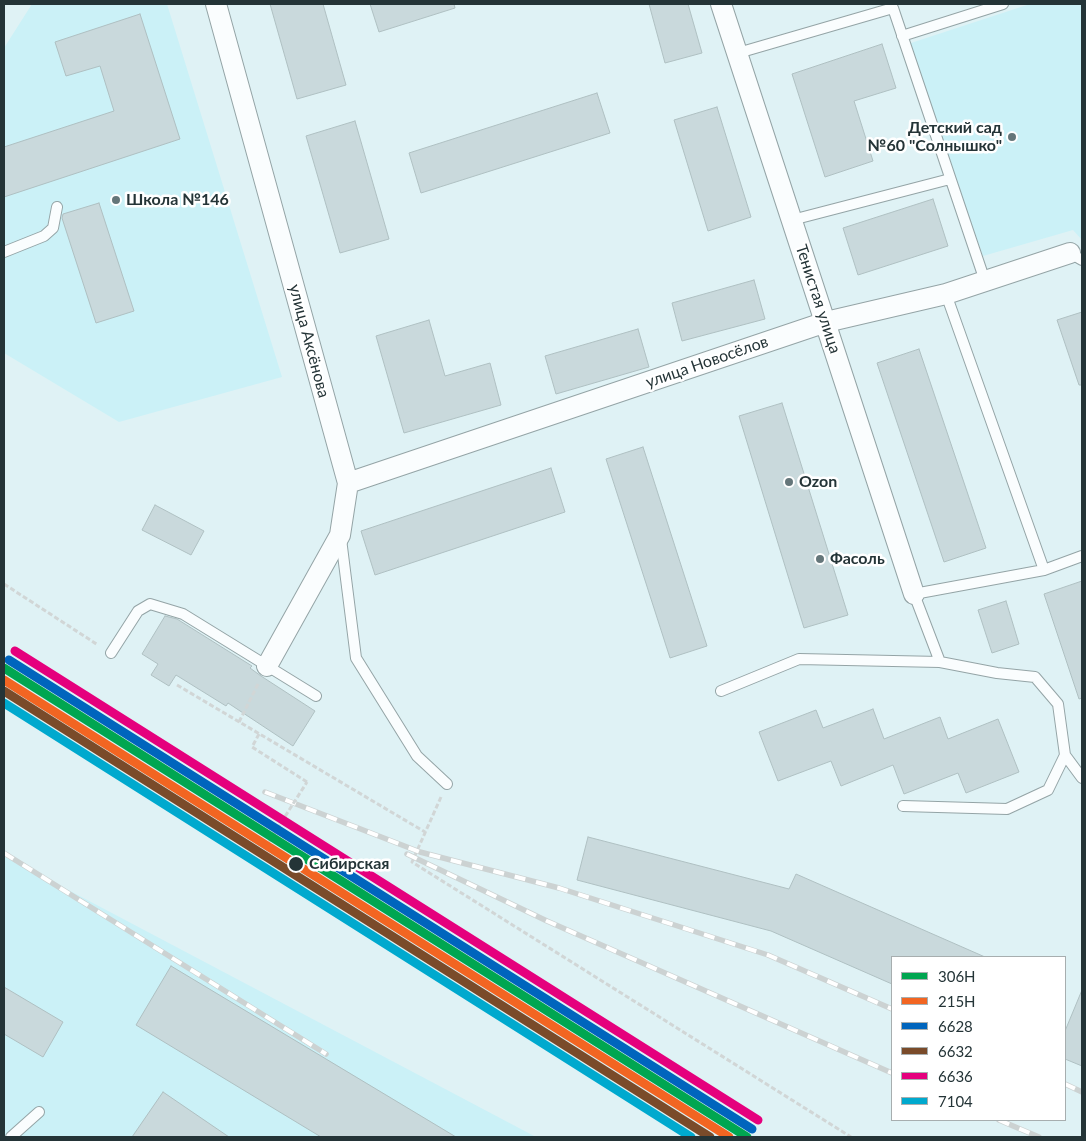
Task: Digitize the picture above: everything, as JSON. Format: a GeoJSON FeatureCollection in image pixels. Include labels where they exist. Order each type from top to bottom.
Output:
{"type":"FeatureCollection","features":[{"type":"Feature","properties":{"kind":"street","name":"улица Аксёнова"},"geometry":{"type":"LineString","coordinates":[[216,4],[348,483],[340,535],[267,666]]}},
{"type":"Feature","properties":{"kind":"street","name":"Тенистая улица"},"geometry":{"type":"LineString","coordinates":[[721,4],[914,594]]}},
{"type":"Feature","properties":{"kind":"street","name":"улица Новосёлов"},"geometry":{"type":"LineString","coordinates":[[348,483],[826,322],[946,294],[985,281],[1076,256]]}},
{"type":"Feature","properties":{"kind":"lane"},"geometry":{"type":"LineString","coordinates":[[902,36],[1003,4]]}},
{"type":"Feature","properties":{"kind":"lane"},"geometry":{"type":"LineString","coordinates":[[738,54],[892,6],[985,281]]}},
{"type":"Feature","properties":{"kind":"lane"},"geometry":{"type":"LineString","coordinates":[[792,220],[950,178]]}},
{"type":"Feature","properties":{"kind":"lane"},"geometry":{"type":"LineString","coordinates":[[4,252],[44,236],[52,228],[56,207]]}},
{"type":"Feature","properties":{"kind":"lane"},"geometry":{"type":"LineString","coordinates":[[946,294],[1044,570]]}},
{"type":"Feature","properties":{"kind":"lane"},"geometry":{"type":"LineString","coordinates":[[340,535],[356,658],[417,756],[447,784]]}},
{"type":"Feature","properties":{"kind":"lane"},"geometry":{"type":"LineString","coordinates":[[940,662],[914,594],[1044,570],[1082,556]]}},
{"type":"Feature","properties":{"kind":"lane"},"geometry":{"type":"LineString","coordinates":[[111,653],[138,611],[150,604],[183,614],[316,696]]}},
{"type":"Feature","properties":{"kind":"lane"},"geometry":{"type":"LineString","coordinates":[[721,691],[799,658],[940,662],[997,673],[1035,677],[1058,704],[1065,755],[1082,778]]}},
{"type":"Feature","properties":{"kind":"lane"},"geometry":{"type":"LineString","coordinates":[[903,806],[1007,809],[1048,790],[1065,755]]}},
{"type":"Feature","properties":{"kind":"lane"},"geometry":{"type":"LineString","coordinates":[[12,1137],[39,1112]]}},
{"type":"Feature","properties":{"kind":"path"},"geometry":{"type":"LineString","coordinates":[[4,584],[111,653]]}},
{"type":"Feature","properties":{"kind":"path"},"geometry":{"type":"LineString","coordinates":[[239,722],[267,666]]}},
{"type":"Feature","properties":{"kind":"path"},"geometry":{"type":"LineString","coordinates":[[177,685],[425,832]]}},
{"type":"Feature","properties":{"kind":"path"},"geometry":{"type":"LineString","coordinates":[[260,734],[252,747],[307,782],[265,848],[288,862]]}},
{"type":"Feature","properties":{"kind":"path"},"geometry":{"type":"LineString","coordinates":[[447,784],[412,862],[851,1137]]}},
{"type":"Feature","properties":{"kind":"shaded area","name":"Школа №146"},"geometry":{"type":"Polygon","coordinates":[[[32,4],[167,4],[282,377],[119,422],[4,353],[4,48],[32,4]]]}},
{"type":"Feature","properties":{"kind":"shaded area","name":"Детский сад №60 \"Солнышко\""},"geometry":{"type":"Polygon","coordinates":[[[1030,4],[1082,4],[1082,240],[1073,230],[983,256],[908,44],[1030,4]]]}},
{"type":"Feature","properties":{"kind":"shaded area"},"geometry":{"type":"Polygon","coordinates":[[[4,856],[536,1137],[4,1137],[4,856]]]}},
{"type":"Feature","properties":{"kind":"building"},"geometry":{"type":"Polygon","coordinates":[[[270,4],[323,4],[346,85],[297,99],[270,4]]]}},
{"type":"Feature","properties":{"kind":"building"},"geometry":{"type":"Polygon","coordinates":[[[370,4],[454,4],[455,8],[379,32],[370,4]]]}},
{"type":"Feature","properties":{"kind":"building"},"geometry":{"type":"Polygon","coordinates":[[[649,4],[688,4],[702,53],[665,63],[649,4]]]}},
{"type":"Feature","properties":{"kind":"building"},"geometry":{"type":"Polygon","coordinates":[[[140,14],[180,139],[4,197],[4,147],[114,111],[100,66],[66,76],[55,42],[140,14]]]}},
{"type":"Feature","properties":{"kind":"building"},"geometry":{"type":"Polygon","coordinates":[[[882,44],[896,88],[854,101],[873,161],[825,177],[792,74],[882,44]]]}},
{"type":"Feature","properties":{"kind":"building"},"geometry":{"type":"Polygon","coordinates":[[[597,93],[610,133],[421,193],[409,153],[597,93]]]}},
{"type":"Feature","properties":{"kind":"building"},"geometry":{"type":"Polygon","coordinates":[[[717,107],[751,217],[708,231],[674,120],[717,107]]]}},
{"type":"Feature","properties":{"kind":"building"},"geometry":{"type":"Polygon","coordinates":[[[355,121],[389,239],[340,253],[306,136],[355,121]]]}},
{"type":"Feature","properties":{"kind":"building"},"geometry":{"type":"Polygon","coordinates":[[[933,199],[948,246],[858,275],[843,228],[933,199]]]}},
{"type":"Feature","properties":{"kind":"building"},"geometry":{"type":"Polygon","coordinates":[[[99,203],[134,311],[96,323],[62,218],[63,214],[99,203]]]}},
{"type":"Feature","properties":{"kind":"building"},"geometry":{"type":"Polygon","coordinates":[[[754,280],[765,319],[682,341],[672,303],[754,280]]]}},
{"type":"Feature","properties":{"kind":"building"},"geometry":{"type":"Polygon","coordinates":[[[1082,312],[1082,385],[1079,385],[1057,320],[1082,312]]]}},
{"type":"Feature","properties":{"kind":"building"},"geometry":{"type":"Polygon","coordinates":[[[429,320],[445,376],[490,363],[501,405],[404,433],[376,336],[429,320]]]}},
{"type":"Feature","properties":{"kind":"building"},"geometry":{"type":"Polygon","coordinates":[[[638,329],[649,367],[556,394],[545,356],[638,329]]]}},
{"type":"Feature","properties":{"kind":"building"},"geometry":{"type":"Polygon","coordinates":[[[919,349],[986,548],[944,562],[877,363],[919,349]]]}},
{"type":"Feature","properties":{"kind":"building"},"geometry":{"type":"Polygon","coordinates":[[[782,403],[848,615],[804,628],[739,416],[782,403]]]}},
{"type":"Feature","properties":{"kind":"building"},"geometry":{"type":"Polygon","coordinates":[[[643,447],[707,646],[670,658],[606,459],[643,447]]]}},
{"type":"Feature","properties":{"kind":"building"},"geometry":{"type":"Polygon","coordinates":[[[551,468],[565,512],[375,575],[361,531],[551,468]]]}},
{"type":"Feature","properties":{"kind":"building"},"geometry":{"type":"Polygon","coordinates":[[[155,505],[204,531],[191,555],[142,530],[155,505]]]}},
{"type":"Feature","properties":{"kind":"building"},"geometry":{"type":"Polygon","coordinates":[[[1082,581],[1082,698],[1079,699],[1044,594],[1082,581]]]}},
{"type":"Feature","properties":{"kind":"building"},"geometry":{"type":"Polygon","coordinates":[[[1006,601],[1019,644],[992,653],[978,610],[1006,601]]]}},
{"type":"Feature","properties":{"kind":"building"},"geometry":{"type":"Polygon","coordinates":[[[165,616],[177,619],[252,666],[250,668],[261,676],[315,711],[293,746],[228,703],[226,706],[176,675],[169,686],[151,675],[158,664],[142,654],[165,616]]]}},
{"type":"Feature","properties":{"kind":"building"},"geometry":{"type":"Polygon","coordinates":[[[873,709],[884,739],[940,717],[948,739],[998,719],[1019,772],[966,793],[958,773],[904,794],[893,765],[841,786],[831,761],[778,781],[759,732],[816,710],[823,728],[873,709]]]}},
{"type":"Feature","properties":{"kind":"building"},"geometry":{"type":"Polygon","coordinates":[[[588,837],[789,889],[796,874],[983,956],[891,956],[891,984],[771,931],[577,880],[588,837]]]}},
{"type":"Feature","properties":{"kind":"building"},"geometry":{"type":"Polygon","coordinates":[[[171,966],[456,1137],[321,1137],[136,1025],[171,966]]]}},
{"type":"Feature","properties":{"kind":"building"},"geometry":{"type":"Polygon","coordinates":[[[4,987],[63,1022],[43,1057],[4,1034],[4,987]]]}},
{"type":"Feature","properties":{"kind":"building"},"geometry":{"type":"Polygon","coordinates":[[[1082,990],[1082,1066],[1066,1059],[1066,1029],[1082,990]]]}},
{"type":"Feature","properties":{"kind":"building"},"geometry":{"type":"Polygon","coordinates":[[[163,1092],[229,1137],[132,1137],[163,1092]]]}},
{"type":"Feature","properties":{"kind":"railway"},"geometry":{"type":"LineString","coordinates":[[265,792],[420,852],[559,888],[768,955],[891,1009]]}},
{"type":"Feature","properties":{"kind":"railway"},"geometry":{"type":"LineString","coordinates":[[4,853],[326,1054]]}},
{"type":"Feature","properties":{"kind":"railway"},"geometry":{"type":"LineString","coordinates":[[407,854],[547,921],[891,1073]]}},
{"type":"Feature","properties":{"kind":"railway"},"geometry":{"type":"LineString","coordinates":[[1066,1084],[1082,1092]]}},
{"type":"Feature","properties":{"kind":"railway"},"geometry":{"type":"LineString","coordinates":[[1001,1121],[1039,1137]]}},
{"type":"Feature","properties":{"kind":"transit line","name":"6636"},"geometry":{"type":"LineString","coordinates":[[15,651],[758,1120]]}},
{"type":"Feature","properties":{"kind":"transit line","name":"6628"},"geometry":{"type":"LineString","coordinates":[[9,660],[752,1129]]}},
{"type":"Feature","properties":{"kind":"transit line","name":"306Н"},"geometry":{"type":"LineString","coordinates":[[4,668],[747,1137]]}},
{"type":"Feature","properties":{"kind":"transit line","name":"215Н"},"geometry":{"type":"LineString","coordinates":[[4,680],[729,1137]]}},
{"type":"Feature","properties":{"kind":"transit line","name":"6632"},"geometry":{"type":"LineString","coordinates":[[4,691],[710,1137]]}},
{"type":"Feature","properties":{"kind":"transit line","name":"7104"},"geometry":{"type":"LineString","coordinates":[[4,703],[691,1137]]}},
{"type":"Feature","properties":{"kind":"place","name":"Детский сад №60 \"Солнышко\""},"geometry":{"type":"Point","coordinates":[1012,137]}},
{"type":"Feature","properties":{"kind":"place","name":"Школа №146"},"geometry":{"type":"Point","coordinates":[116,200]}},
{"type":"Feature","properties":{"kind":"place","name":"Ozon"},"geometry":{"type":"Point","coordinates":[789,482]}},
{"type":"Feature","properties":{"kind":"place","name":"Фасоль"},"geometry":{"type":"Point","coordinates":[820,559]}},
{"type":"Feature","properties":{"kind":"place","name":"Сибирская"},"geometry":{"type":"Point","coordinates":[296,864]}}]}
